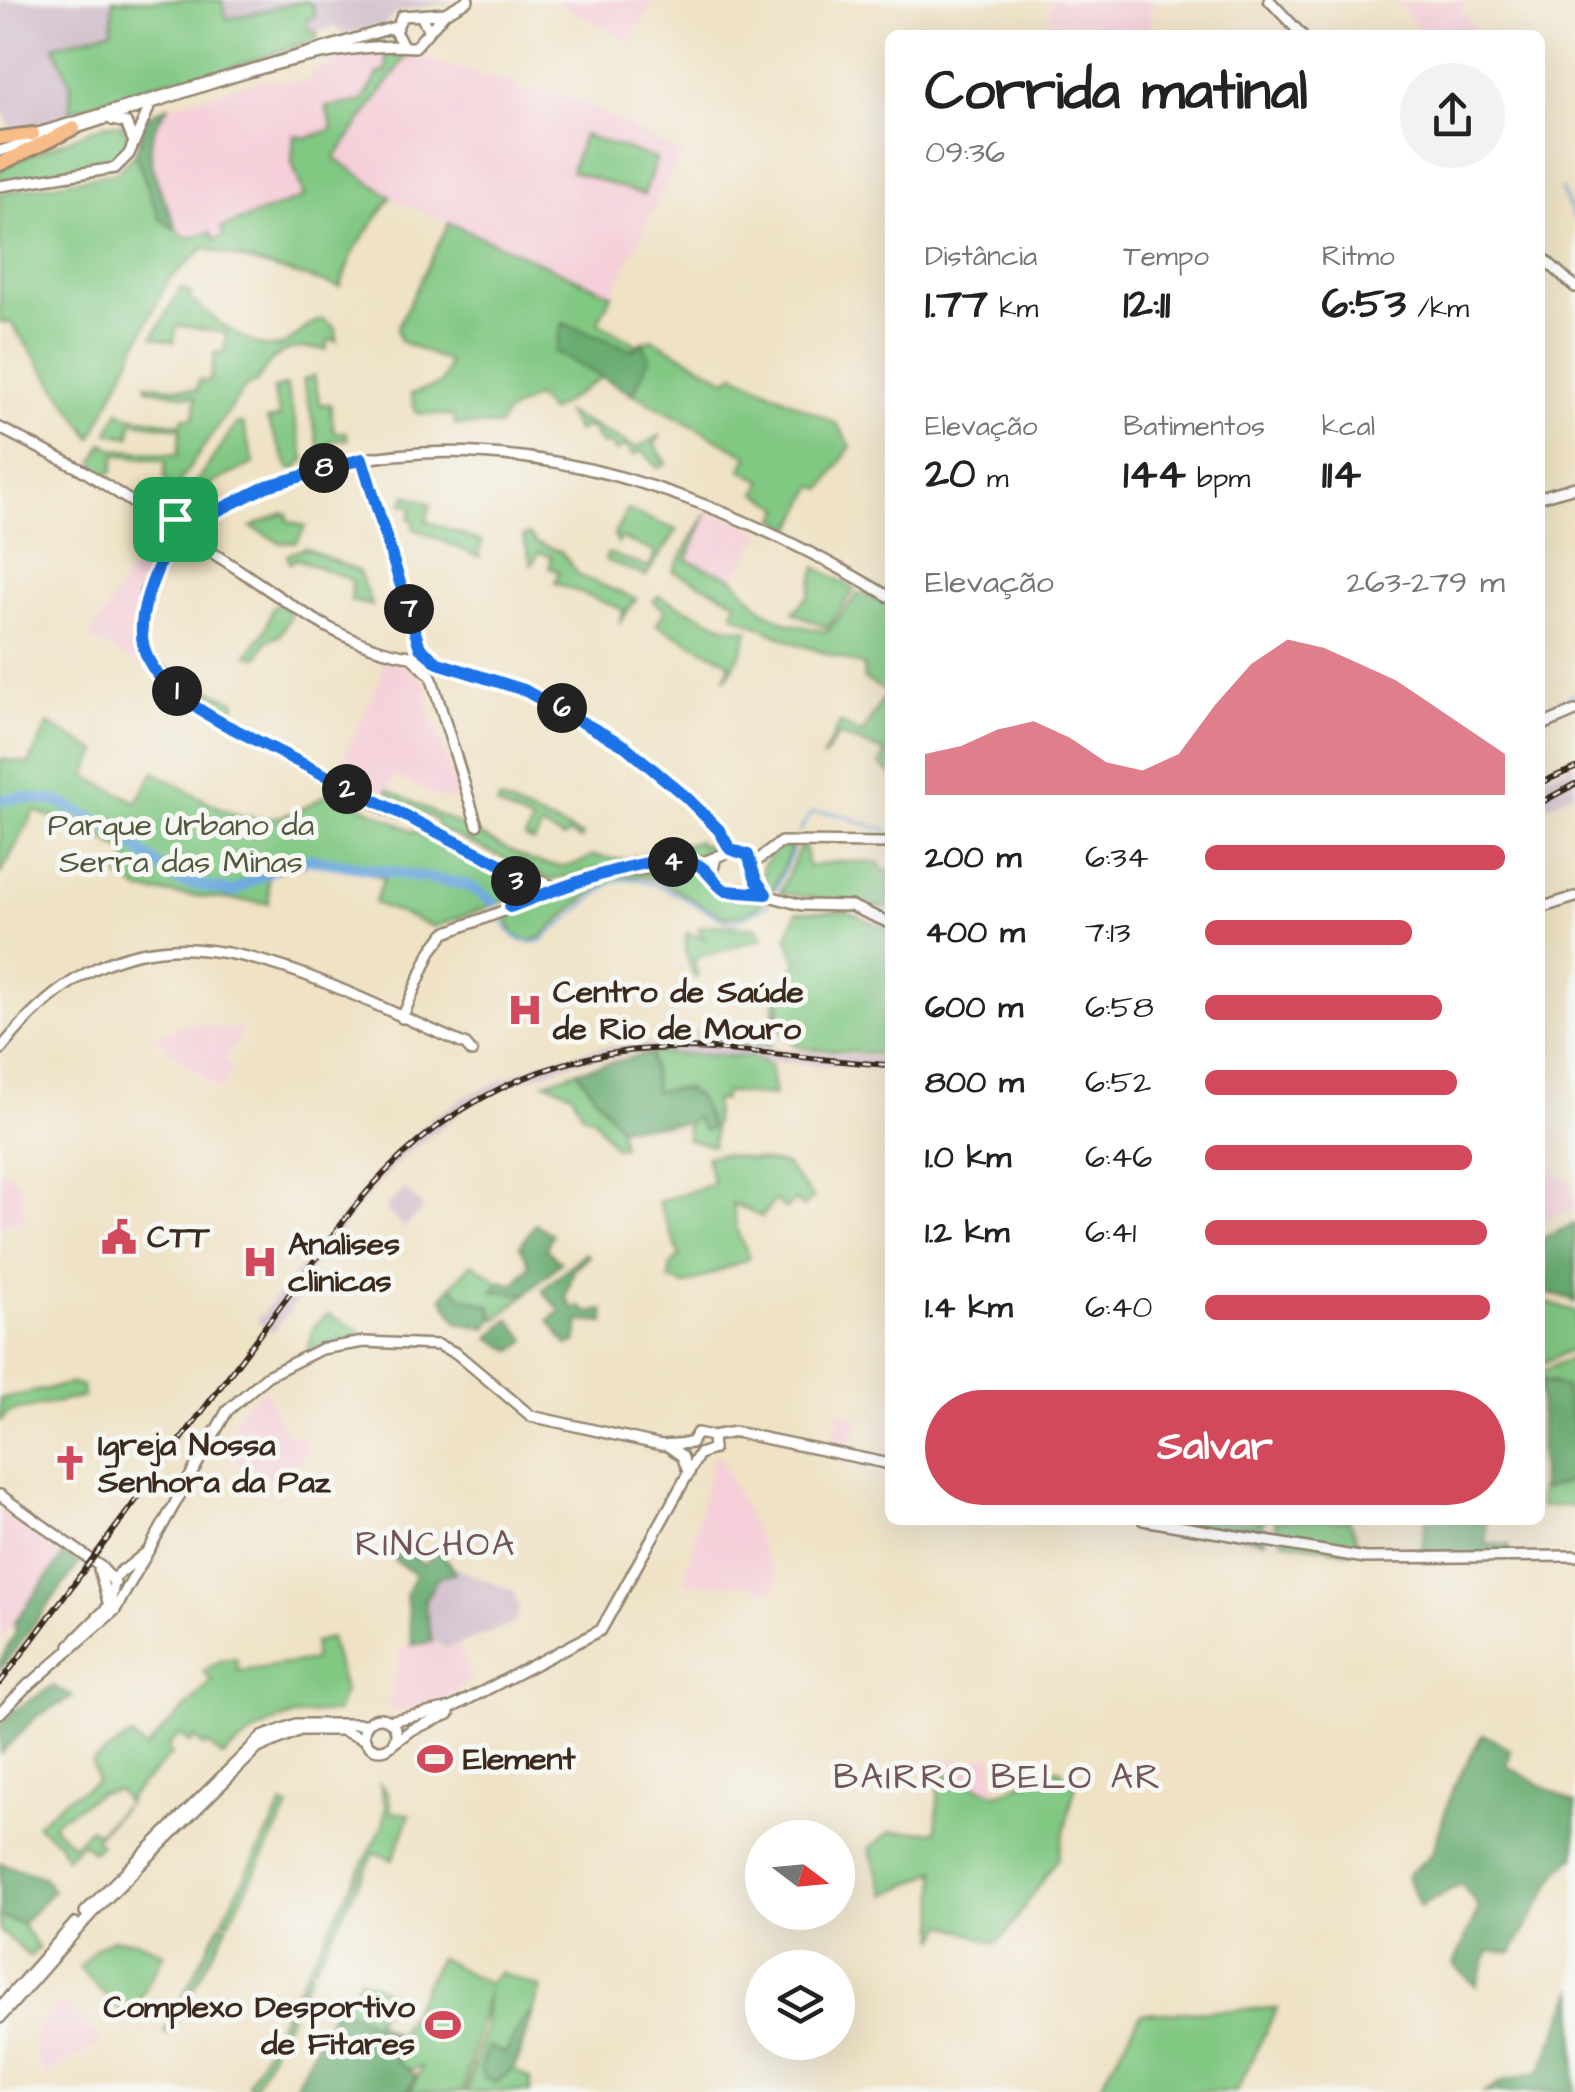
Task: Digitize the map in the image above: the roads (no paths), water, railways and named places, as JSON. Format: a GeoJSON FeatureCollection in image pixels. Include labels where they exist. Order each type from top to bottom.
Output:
{"type":"FeatureCollection","features":[{"type":"Feature","properties":{"kind":"highway"},"geometry":{"type":"LineString","coordinates":[[0,164],[74,128]]}},
{"type":"Feature","properties":{"kind":"highway"},"geometry":{"type":"LineString","coordinates":[[0,144],[33,134]]}},
{"type":"Feature","properties":{"kind":"street"},"geometry":{"type":"LineString","coordinates":[[0,144],[151,106],[395,27],[407,14],[445,12],[468,0]]}},
{"type":"Feature","properties":{"kind":"street"},"geometry":{"type":"LineString","coordinates":[[1268,0],[1297,30]]}},
{"type":"Feature","properties":{"kind":"street"},"geometry":{"type":"LineString","coordinates":[[33,134],[328,49],[419,45],[445,12]]}},
{"type":"Feature","properties":{"kind":"street"},"geometry":{"type":"LineString","coordinates":[[421,16],[428,32]]}},
{"type":"Feature","properties":{"kind":"street"},"geometry":{"type":"LineString","coordinates":[[395,27],[403,44]]}},
{"type":"Feature","properties":{"kind":"street"},"geometry":{"type":"LineString","coordinates":[[0,186],[106,170],[121,164],[151,106]]}},
{"type":"Feature","properties":{"kind":"street"},"geometry":{"type":"LineString","coordinates":[[104,120],[126,123],[133,146]]}},
{"type":"Feature","properties":{"kind":"street"},"geometry":{"type":"LineString","coordinates":[[1545,259],[1575,286]]}},
{"type":"Feature","properties":{"kind":"street"},"geometry":{"type":"LineString","coordinates":[[0,428],[84,471],[167,525],[170,541],[141,609],[140,630],[146,655],[199,711],[514,874],[559,889]]}},
{"type":"Feature","properties":{"kind":"street"},"geometry":{"type":"LineString","coordinates":[[189,525],[267,486],[362,459],[405,453],[497,454],[580,466],[707,504],[798,544],[885,594]]}},
{"type":"Feature","properties":{"kind":"street"},"geometry":{"type":"LineString","coordinates":[[362,459],[420,648],[438,663],[500,680],[591,724],[650,763],[719,830],[730,849]]}},
{"type":"Feature","properties":{"kind":"street"},"geometry":{"type":"LineString","coordinates":[[1545,496],[1575,487]]}},
{"type":"Feature","properties":{"kind":"street"},"geometry":{"type":"LineString","coordinates":[[167,525],[179,518],[189,525]]}},
{"type":"Feature","properties":{"kind":"street"},"geometry":{"type":"LineString","coordinates":[[188,540],[189,525]]}},
{"type":"Feature","properties":{"kind":"street"},"geometry":{"type":"LineString","coordinates":[[170,541],[177,544],[188,540]]}},
{"type":"Feature","properties":{"kind":"street"},"geometry":{"type":"LineString","coordinates":[[188,540],[325,626],[352,639],[410,656],[431,676],[478,824]]}},
{"type":"Feature","properties":{"kind":"street"},"geometry":{"type":"LineString","coordinates":[[410,656],[420,648]]}},
{"type":"Feature","properties":{"kind":"street"},"geometry":{"type":"LineString","coordinates":[[431,676],[437,672],[438,663]]}},
{"type":"Feature","properties":{"kind":"street"},"geometry":{"type":"LineString","coordinates":[[1545,724],[1575,711]]}},
{"type":"Feature","properties":{"kind":"street"},"geometry":{"type":"LineString","coordinates":[[743,890],[754,869],[780,842],[885,844]]}},
{"type":"Feature","properties":{"kind":"street"},"geometry":{"type":"LineString","coordinates":[[402,1018],[431,951],[445,933],[559,889],[624,868],[716,858],[730,849],[742,851],[766,894]]}},
{"type":"Feature","properties":{"kind":"street"},"geometry":{"type":"LineString","coordinates":[[712,874],[716,858]]}},
{"type":"Feature","properties":{"kind":"street"},"geometry":{"type":"LineString","coordinates":[[693,862],[712,874],[721,888],[766,894],[784,902],[851,906],[885,921]]}},
{"type":"Feature","properties":{"kind":"street"},"geometry":{"type":"LineString","coordinates":[[514,874],[533,898]]}},
{"type":"Feature","properties":{"kind":"street"},"geometry":{"type":"LineString","coordinates":[[510,907],[514,874]]}},
{"type":"Feature","properties":{"kind":"street"},"geometry":{"type":"LineString","coordinates":[[1545,904],[1575,894]]}},
{"type":"Feature","properties":{"kind":"street"},"geometry":{"type":"LineString","coordinates":[[0,1050],[39,1004],[72,980],[124,958],[182,948],[250,956],[402,1018],[472,1052]]}},
{"type":"Feature","properties":{"kind":"street"},"geometry":{"type":"LineString","coordinates":[[28,1686],[107,1619],[131,1584],[197,1456],[234,1402],[285,1364],[332,1346],[394,1340],[438,1345],[451,1350],[531,1416],[666,1445],[691,1443],[701,1431],[712,1436],[735,1432],[885,1463]]}},
{"type":"Feature","properties":{"kind":"street"},"geometry":{"type":"LineString","coordinates":[[0,2018],[92,1913],[258,1748],[300,1730],[341,1730],[364,1738],[377,1750],[411,1730],[488,1696],[608,1623],[699,1454],[713,1449],[712,1436]]}},
{"type":"Feature","properties":{"kind":"street"},"geometry":{"type":"LineString","coordinates":[[691,1443],[699,1454]]}},
{"type":"Feature","properties":{"kind":"street"},"geometry":{"type":"LineString","coordinates":[[666,1445],[682,1456],[688,1474]]}},
{"type":"Feature","properties":{"kind":"street"},"geometry":{"type":"LineString","coordinates":[[0,1495],[98,1565],[116,1583],[131,1584]]}},
{"type":"Feature","properties":{"kind":"street"},"geometry":{"type":"LineString","coordinates":[[1169,1525],[1370,1559],[1575,1556]]}},
{"type":"Feature","properties":{"kind":"street"},"geometry":{"type":"LineString","coordinates":[[0,1713],[106,1611],[123,1570],[150,1549]]}},
{"type":"Feature","properties":{"kind":"street"},"geometry":{"type":"LineString","coordinates":[[98,1565],[123,1570],[131,1584]]}},
{"type":"Feature","properties":{"kind":"street"},"geometry":{"type":"LineString","coordinates":[[98,1565],[108,1588],[106,1611]]}},
{"type":"Feature","properties":{"kind":"street"},"geometry":{"type":"LineString","coordinates":[[0,2007],[116,1878],[252,1744],[296,1724],[368,1724],[378,1718],[389,1721],[450,1708],[553,1658]]}},
{"type":"Feature","properties":{"kind":"street"},"geometry":{"type":"LineString","coordinates":[[389,1721],[396,1731],[394,1742]]}},
{"type":"Feature","properties":{"kind":"street"},"geometry":{"type":"LineString","coordinates":[[364,1738],[368,1724]]}},
{"type":"Feature","properties":{"kind":"waterway"},"geometry":{"type":"LineString","coordinates":[[1561,189],[1575,219]]}},
{"type":"Feature","properties":{"kind":"waterway"},"geometry":{"type":"LineString","coordinates":[[1545,709],[1575,693]]}},
{"type":"Feature","properties":{"kind":"waterway"},"geometry":{"type":"LineString","coordinates":[[0,800],[24,797],[59,802],[111,828],[178,881],[233,892],[278,866],[310,859],[468,885],[494,902]]}},
{"type":"Feature","properties":{"kind":"waterway"},"geometry":{"type":"LineString","coordinates":[[799,832],[811,813],[822,812],[885,829]]}},
{"type":"Feature","properties":{"kind":"waterway"},"geometry":{"type":"LineString","coordinates":[[776,889],[793,850]]}},
{"type":"Feature","properties":{"kind":"waterway"},"geometry":{"type":"LineString","coordinates":[[502,918],[517,938],[541,941],[613,881],[629,879],[659,886],[733,922],[768,905]]}},
{"type":"Feature","properties":{"kind":"railway"},"geometry":{"type":"LineString","coordinates":[[1545,781],[1575,768]]}},
{"type":"Feature","properties":{"kind":"railway"},"geometry":{"type":"LineString","coordinates":[[1545,800],[1575,784]]}},
{"type":"Feature","properties":{"kind":"railway"},"geometry":{"type":"LineString","coordinates":[[0,1683],[352,1210],[384,1173],[457,1113],[541,1071],[634,1050],[709,1049],[885,1065]]}},
{"type":"Feature","properties":{"kind":"place","name":"Centro de Saúde de Rio de Mouro"},"geometry":{"type":"Point","coordinates":[525,1010]}},
{"type":"Feature","properties":{"kind":"place","name":"CTT"},"geometry":{"type":"Point","coordinates":[119,1237]}},
{"type":"Feature","properties":{"kind":"place","name":"Analises clinicas"},"geometry":{"type":"Point","coordinates":[260,1262]}},
{"type":"Feature","properties":{"kind":"place","name":"Igreja Nossa Senhora da Paz"},"geometry":{"type":"Point","coordinates":[70,1463]}},
{"type":"Feature","properties":{"kind":"place","name":"Element"},"geometry":{"type":"Point","coordinates":[435,1759]}},
{"type":"Feature","properties":{"kind":"place","name":"Complexo Desportivo de Fitares"},"geometry":{"type":"Point","coordinates":[443,2025]}},
{"type":"Feature","properties":{"kind":"district","name":"RINCHOA"},"geometry":{"type":"Point","coordinates":[436,1544]}},
{"type":"Feature","properties":{"kind":"district","name":"BAIRRO BELO AR"},"geometry":{"type":"Point","coordinates":[998,1777]}},
{"type":"Feature","properties":{"kind":"park label","name":"Parque Urbano da Serra das Minas"},"geometry":{"type":"Point","coordinates":[181,844]}}]}
